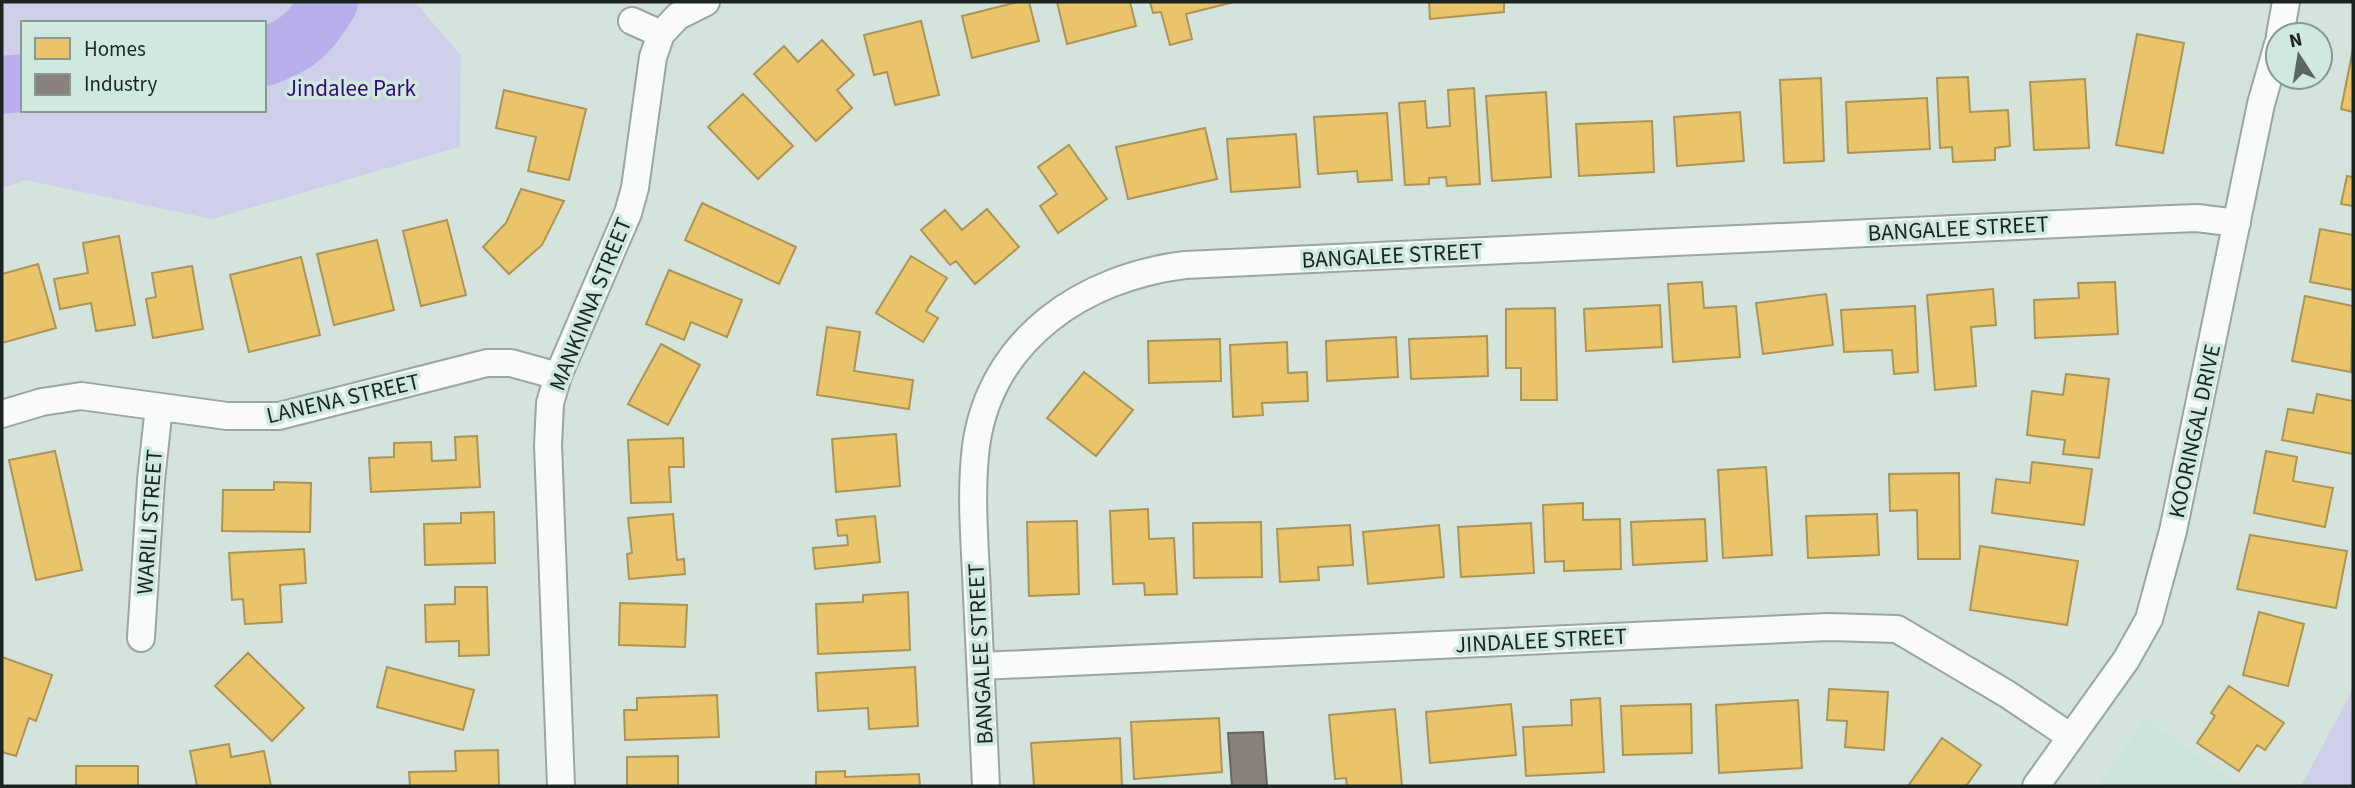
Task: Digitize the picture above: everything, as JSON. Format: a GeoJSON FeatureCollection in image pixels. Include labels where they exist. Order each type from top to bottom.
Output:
{"type":"FeatureCollection","features":[{"type":"Feature","properties":{"kind":"street"},"geometry":{"type":"LineString","coordinates":[[632,21],[661,34],[678,16],[706,2]]}},
{"type":"Feature","properties":{"kind":"street"},"geometry":{"type":"LineString","coordinates":[[2283,21],[2286,2]]}},
{"type":"Feature","properties":{"kind":"street","name":"MANKINNA STREET"},"geometry":{"type":"LineString","coordinates":[[561,786],[548,445],[550,403],[558,376],[628,213],[635,188],[653,57],[661,34]]}},
{"type":"Feature","properties":{"kind":"street","name":"KOORINGAL DRIVE"},"geometry":{"type":"LineString","coordinates":[[2036,786],[2126,660],[2149,619],[2173,531],[2264,91]]}},
{"type":"Feature","properties":{"kind":"street","name":"BANGALEE STREET"},"geometry":{"type":"LineString","coordinates":[[986,786],[974,469],[976,444],[987,403],[1010,364],[1040,326],[1080,296],[1116,279],[1154,269],[1226,263],[2157,219],[2197,218],[2237,223]]}},
{"type":"Feature","properties":{"kind":"street","name":"LANENA STREET"},"geometry":{"type":"LineString","coordinates":[[2,414],[42,402],[81,396],[256,418],[303,411],[487,363],[510,363],[558,376]]}},
{"type":"Feature","properties":{"kind":"street","name":"WARILI STREET"},"geometry":{"type":"LineString","coordinates":[[141,638],[151,480],[159,407]]}},
{"type":"Feature","properties":{"kind":"street","name":"JINDALEE STREET"},"geometry":{"type":"LineString","coordinates":[[981,666],[1829,627],[1897,629],[2007,694],[2071,737]]}},
{"type":"Feature","properties":{"kind":"shaded area"},"geometry":{"type":"Polygon","coordinates":[[[2145,719],[2242,786],[2098,786],[2145,719]]]}},
{"type":"Feature","properties":{"kind":"green space","name":"Jindalee Park"},"geometry":{"type":"Polygon","coordinates":[[[2,2],[415,2],[461,55],[460,147],[212,219],[25,180],[2,188],[2,2]]]}},
{"type":"Feature","properties":{"kind":"green space"},"geometry":{"type":"Polygon","coordinates":[[[2353,689],[2353,786],[2301,786],[2353,689]]]}},
{"type":"Feature","properties":{"kind":"building: Homes"},"geometry":{"type":"Polygon","coordinates":[[[1018,2],[1029,2],[1039,41],[972,58],[962,16],[1018,2]]]}},
{"type":"Feature","properties":{"kind":"building: Homes"},"geometry":{"type":"Polygon","coordinates":[[[1057,2],[1130,2],[1136,26],[1067,44],[1057,2]]]}},
{"type":"Feature","properties":{"kind":"building: Homes"},"geometry":{"type":"Polygon","coordinates":[[[1150,2],[1234,2],[1186,14],[1192,39],[1170,45],[1161,12],[1153,13],[1150,2]]]}},
{"type":"Feature","properties":{"kind":"building: Homes"},"geometry":{"type":"Polygon","coordinates":[[[1429,2],[1504,2],[1504,12],[1430,19],[1429,2]]]}},
{"type":"Feature","properties":{"kind":"building: Homes"},"geometry":{"type":"Polygon","coordinates":[[[921,21],[939,95],[895,105],[887,72],[874,75],[864,35],[921,21]]]}},
{"type":"Feature","properties":{"kind":"building: Homes"},"geometry":{"type":"Polygon","coordinates":[[[2137,34],[2184,43],[2163,153],[2116,145],[2137,34]]]}},
{"type":"Feature","properties":{"kind":"building: Homes"},"geometry":{"type":"Polygon","coordinates":[[[822,40],[854,75],[837,90],[852,108],[816,141],[754,74],[784,46],[798,62],[822,40]]]}},
{"type":"Feature","properties":{"kind":"building: Homes"},"geometry":{"type":"Polygon","coordinates":[[[2353,49],[2353,112],[2341,109],[2353,49]]]}},
{"type":"Feature","properties":{"kind":"building: Homes"},"geometry":{"type":"Polygon","coordinates":[[[1968,77],[1970,112],[2008,110],[2010,146],[1995,148],[1995,160],[1953,162],[1952,147],[1940,148],[1937,78],[1968,77]]]}},
{"type":"Feature","properties":{"kind":"building: Homes"},"geometry":{"type":"Polygon","coordinates":[[[1821,78],[1824,161],[1784,163],[1780,80],[1821,78]]]}},
{"type":"Feature","properties":{"kind":"building: Homes"},"geometry":{"type":"Polygon","coordinates":[[[2085,79],[2089,148],[2034,150],[2030,82],[2085,79]]]}},
{"type":"Feature","properties":{"kind":"building: Homes"},"geometry":{"type":"Polygon","coordinates":[[[1474,88],[1480,184],[1447,186],[1446,177],[1429,178],[1429,184],[1405,185],[1399,103],[1425,101],[1427,128],[1450,126],[1448,90],[1474,88]]]}},
{"type":"Feature","properties":{"kind":"building: Homes"},"geometry":{"type":"Polygon","coordinates":[[[504,90],[586,109],[569,180],[528,171],[536,137],[496,128],[504,90]]]}},
{"type":"Feature","properties":{"kind":"building: Homes"},"geometry":{"type":"Polygon","coordinates":[[[1546,92],[1551,177],[1492,181],[1486,96],[1546,92]]]}},
{"type":"Feature","properties":{"kind":"building: Homes"},"geometry":{"type":"Polygon","coordinates":[[[743,94],[793,146],[758,179],[708,127],[743,94]]]}},
{"type":"Feature","properties":{"kind":"building: Homes"},"geometry":{"type":"Polygon","coordinates":[[[1927,98],[1930,149],[1848,153],[1846,102],[1927,98]]]}},
{"type":"Feature","properties":{"kind":"building: Homes"},"geometry":{"type":"Polygon","coordinates":[[[1740,112],[1744,161],[1677,166],[1674,117],[1740,112]]]}},
{"type":"Feature","properties":{"kind":"building: Homes"},"geometry":{"type":"Polygon","coordinates":[[[1387,113],[1392,180],[1358,182],[1357,171],[1318,174],[1314,117],[1387,113]]]}},
{"type":"Feature","properties":{"kind":"building: Homes"},"geometry":{"type":"Polygon","coordinates":[[[1652,121],[1654,172],[1579,176],[1576,124],[1652,121]]]}},
{"type":"Feature","properties":{"kind":"building: Homes"},"geometry":{"type":"Polygon","coordinates":[[[1205,128],[1217,179],[1128,199],[1116,147],[1205,128]]]}},
{"type":"Feature","properties":{"kind":"building: Homes"},"geometry":{"type":"Polygon","coordinates":[[[1296,134],[1300,187],[1231,192],[1227,139],[1296,134]]]}},
{"type":"Feature","properties":{"kind":"building: Homes"},"geometry":{"type":"Polygon","coordinates":[[[1069,145],[1107,199],[1058,233],[1040,206],[1057,194],[1038,167],[1069,145]]]}},
{"type":"Feature","properties":{"kind":"building: Homes"},"geometry":{"type":"Polygon","coordinates":[[[2347,176],[2353,177],[2353,206],[2341,204],[2347,176]]]}},
{"type":"Feature","properties":{"kind":"building: Homes"},"geometry":{"type":"Polygon","coordinates":[[[521,189],[564,201],[542,245],[509,274],[483,247],[506,223],[521,189]]]}},
{"type":"Feature","properties":{"kind":"building: Homes"},"geometry":{"type":"Polygon","coordinates":[[[702,203],[796,247],[779,284],[685,240],[702,203]]]}},
{"type":"Feature","properties":{"kind":"building: Homes"},"geometry":{"type":"Polygon","coordinates":[[[987,209],[1019,247],[975,284],[956,261],[950,265],[921,230],[945,210],[962,230],[987,209]]]}},
{"type":"Feature","properties":{"kind":"building: Homes"},"geometry":{"type":"Polygon","coordinates":[[[447,220],[466,295],[421,306],[403,231],[447,220]]]}},
{"type":"Feature","properties":{"kind":"building: Homes"},"geometry":{"type":"Polygon","coordinates":[[[2320,229],[2353,235],[2353,290],[2310,282],[2320,229]]]}},
{"type":"Feature","properties":{"kind":"building: Homes"},"geometry":{"type":"Polygon","coordinates":[[[119,236],[135,325],[96,331],[91,303],[60,309],[54,279],[88,273],[83,243],[119,236]]]}},
{"type":"Feature","properties":{"kind":"building: Homes"},"geometry":{"type":"Polygon","coordinates":[[[377,240],[394,310],[334,325],[317,254],[377,240]]]}},
{"type":"Feature","properties":{"kind":"building: Homes"},"geometry":{"type":"Polygon","coordinates":[[[911,256],[947,278],[926,311],[938,318],[923,342],[876,313],[911,256]]]}},
{"type":"Feature","properties":{"kind":"building: Homes"},"geometry":{"type":"Polygon","coordinates":[[[301,257],[320,335],[249,352],[230,275],[301,257]]]}},
{"type":"Feature","properties":{"kind":"building: Homes"},"geometry":{"type":"Polygon","coordinates":[[[38,264],[56,328],[2,343],[2,274],[38,264]]]}},
{"type":"Feature","properties":{"kind":"building: Homes"},"geometry":{"type":"Polygon","coordinates":[[[192,266],[203,329],[153,338],[146,299],[156,297],[152,273],[192,266]]]}},
{"type":"Feature","properties":{"kind":"building: Homes"},"geometry":{"type":"Polygon","coordinates":[[[669,270],[742,300],[727,337],[691,322],[684,340],[646,324],[669,270]]]}},
{"type":"Feature","properties":{"kind":"building: Homes"},"geometry":{"type":"Polygon","coordinates":[[[1702,282],[1704,308],[1736,306],[1740,357],[1673,362],[1668,284],[1702,282]]]}},
{"type":"Feature","properties":{"kind":"building: Homes"},"geometry":{"type":"Polygon","coordinates":[[[2115,282],[2118,334],[2035,338],[2034,300],[2079,298],[2078,283],[2115,282]]]}},
{"type":"Feature","properties":{"kind":"building: Homes"},"geometry":{"type":"Polygon","coordinates":[[[1993,289],[1996,325],[1971,327],[1976,386],[1935,390],[1927,295],[1993,289]]]}},
{"type":"Feature","properties":{"kind":"building: Homes"},"geometry":{"type":"Polygon","coordinates":[[[1826,294],[1833,345],[1763,354],[1756,303],[1826,294]]]}},
{"type":"Feature","properties":{"kind":"building: Homes"},"geometry":{"type":"Polygon","coordinates":[[[2305,296],[2353,306],[2351,372],[2292,361],[2305,296]]]}},
{"type":"Feature","properties":{"kind":"building: Homes"},"geometry":{"type":"Polygon","coordinates":[[[1660,305],[1662,347],[1586,351],[1584,309],[1660,305]]]}},
{"type":"Feature","properties":{"kind":"building: Homes"},"geometry":{"type":"Polygon","coordinates":[[[1915,306],[1918,372],[1894,374],[1892,350],[1844,352],[1841,310],[1915,306]]]}},
{"type":"Feature","properties":{"kind":"building: Homes"},"geometry":{"type":"Polygon","coordinates":[[[1555,308],[1557,400],[1521,400],[1521,368],[1506,368],[1506,309],[1555,308]]]}},
{"type":"Feature","properties":{"kind":"building: Homes"},"geometry":{"type":"Polygon","coordinates":[[[827,327],[860,332],[854,371],[913,380],[909,409],[817,395],[827,327]]]}},
{"type":"Feature","properties":{"kind":"building: Homes"},"geometry":{"type":"Polygon","coordinates":[[[1487,336],[1488,376],[1411,379],[1409,339],[1487,336]]]}},
{"type":"Feature","properties":{"kind":"building: Homes"},"geometry":{"type":"Polygon","coordinates":[[[1396,337],[1398,377],[1327,381],[1326,341],[1396,337]]]}},
{"type":"Feature","properties":{"kind":"building: Homes"},"geometry":{"type":"Polygon","coordinates":[[[1220,339],[1221,381],[1149,383],[1148,341],[1220,339]]]}},
{"type":"Feature","properties":{"kind":"building: Homes"},"geometry":{"type":"Polygon","coordinates":[[[1287,342],[1288,373],[1307,372],[1308,401],[1262,403],[1263,415],[1233,417],[1230,345],[1287,342]]]}},
{"type":"Feature","properties":{"kind":"building: Homes"},"geometry":{"type":"Polygon","coordinates":[[[661,344],[700,365],[668,425],[628,404],[661,344]]]}},
{"type":"Feature","properties":{"kind":"building: Homes"},"geometry":{"type":"Polygon","coordinates":[[[1084,372],[1133,410],[1096,456],[1047,418],[1084,372]]]}},
{"type":"Feature","properties":{"kind":"building: Homes"},"geometry":{"type":"Polygon","coordinates":[[[2066,374],[2109,379],[2099,458],[2063,454],[2065,440],[2027,435],[2032,391],[2063,395],[2066,374]]]}},
{"type":"Feature","properties":{"kind":"building: Homes"},"geometry":{"type":"Polygon","coordinates":[[[2317,394],[2353,401],[2353,454],[2282,440],[2288,409],[2313,413],[2317,394]]]}},
{"type":"Feature","properties":{"kind":"building: Homes"},"geometry":{"type":"Polygon","coordinates":[[[896,434],[900,486],[836,492],[832,439],[896,434]]]}},
{"type":"Feature","properties":{"kind":"building: Homes"},"geometry":{"type":"Polygon","coordinates":[[[477,436],[480,487],[371,492],[369,458],[394,457],[394,443],[431,442],[432,461],[456,460],[455,437],[477,436]]]}},
{"type":"Feature","properties":{"kind":"building: Homes"},"geometry":{"type":"Polygon","coordinates":[[[683,438],[684,467],[669,467],[671,502],[631,503],[628,440],[683,438]]]}},
{"type":"Feature","properties":{"kind":"building: Homes"},"geometry":{"type":"Polygon","coordinates":[[[55,451],[82,570],[36,580],[9,460],[55,451]]]}},
{"type":"Feature","properties":{"kind":"building: Homes"},"geometry":{"type":"Polygon","coordinates":[[[2266,451],[2297,457],[2293,481],[2333,488],[2325,527],[2254,513],[2266,451]]]}},
{"type":"Feature","properties":{"kind":"building: Homes"},"geometry":{"type":"Polygon","coordinates":[[[2032,462],[2092,469],[2084,525],[1992,513],[1996,479],[2030,483],[2032,462]]]}},
{"type":"Feature","properties":{"kind":"building: Homes"},"geometry":{"type":"Polygon","coordinates":[[[1766,467],[1772,555],[1723,558],[1718,470],[1766,467]]]}},
{"type":"Feature","properties":{"kind":"building: Homes"},"geometry":{"type":"Polygon","coordinates":[[[1959,473],[1960,559],[1918,559],[1917,510],[1890,511],[1889,474],[1959,473]]]}},
{"type":"Feature","properties":{"kind":"building: Homes"},"geometry":{"type":"Polygon","coordinates":[[[274,482],[311,483],[310,532],[222,531],[223,490],[274,490],[274,482]]]}},
{"type":"Feature","properties":{"kind":"building: Homes"},"geometry":{"type":"Polygon","coordinates":[[[1583,503],[1583,520],[1620,519],[1621,569],[1564,571],[1564,561],[1545,562],[1543,505],[1583,503]]]}},
{"type":"Feature","properties":{"kind":"building: Homes"},"geometry":{"type":"Polygon","coordinates":[[[1148,509],[1149,539],[1174,538],[1177,594],[1145,595],[1144,583],[1113,584],[1110,511],[1148,509]]]}},
{"type":"Feature","properties":{"kind":"building: Homes"},"geometry":{"type":"Polygon","coordinates":[[[494,512],[495,563],[425,565],[424,524],[461,523],[461,513],[494,512]]]}},
{"type":"Feature","properties":{"kind":"building: Homes"},"geometry":{"type":"Polygon","coordinates":[[[673,514],[677,560],[684,559],[685,574],[629,579],[627,554],[632,553],[628,518],[673,514]]]}},
{"type":"Feature","properties":{"kind":"building: Homes"},"geometry":{"type":"Polygon","coordinates":[[[1877,514],[1879,555],[1808,558],[1806,516],[1877,514]]]}},
{"type":"Feature","properties":{"kind":"building: Homes"},"geometry":{"type":"Polygon","coordinates":[[[875,516],[880,562],[815,569],[813,548],[848,545],[847,535],[838,536],[836,520],[875,516]]]}},
{"type":"Feature","properties":{"kind":"building: Homes"},"geometry":{"type":"Polygon","coordinates":[[[1705,519],[1707,561],[1633,565],[1631,522],[1705,519]]]}},
{"type":"Feature","properties":{"kind":"building: Homes"},"geometry":{"type":"Polygon","coordinates":[[[1077,521],[1079,594],[1029,596],[1027,522],[1077,521]]]}},
{"type":"Feature","properties":{"kind":"building: Homes"},"geometry":{"type":"Polygon","coordinates":[[[1261,522],[1262,577],[1194,578],[1193,523],[1261,522]]]}},
{"type":"Feature","properties":{"kind":"building: Homes"},"geometry":{"type":"Polygon","coordinates":[[[1531,523],[1534,573],[1461,577],[1458,527],[1531,523]]]}},
{"type":"Feature","properties":{"kind":"building: Homes"},"geometry":{"type":"Polygon","coordinates":[[[1350,525],[1353,565],[1318,567],[1319,580],[1280,582],[1277,529],[1350,525]]]}},
{"type":"Feature","properties":{"kind":"building: Homes"},"geometry":{"type":"Polygon","coordinates":[[[1439,525],[1444,577],[1368,584],[1363,532],[1439,525]]]}},
{"type":"Feature","properties":{"kind":"building: Homes"},"geometry":{"type":"Polygon","coordinates":[[[2250,535],[2347,551],[2336,608],[2237,589],[2250,535]]]}},
{"type":"Feature","properties":{"kind":"building: Homes"},"geometry":{"type":"Polygon","coordinates":[[[1980,546],[2078,561],[2067,625],[1970,610],[1980,546]]]}},
{"type":"Feature","properties":{"kind":"building: Homes"},"geometry":{"type":"Polygon","coordinates":[[[304,549],[306,583],[280,585],[282,622],[245,624],[243,599],[232,600],[229,553],[304,549]]]}},
{"type":"Feature","properties":{"kind":"building: Homes"},"geometry":{"type":"Polygon","coordinates":[[[455,587],[487,587],[489,655],[459,656],[459,641],[426,642],[425,605],[455,604],[455,587]]]}},
{"type":"Feature","properties":{"kind":"building: Homes"},"geometry":{"type":"Polygon","coordinates":[[[908,592],[910,650],[818,654],[816,604],[863,602],[863,595],[908,592]]]}},
{"type":"Feature","properties":{"kind":"building: Homes"},"geometry":{"type":"Polygon","coordinates":[[[620,603],[687,605],[685,647],[619,645],[620,603]]]}},
{"type":"Feature","properties":{"kind":"building: Homes"},"geometry":{"type":"Polygon","coordinates":[[[2259,612],[2304,624],[2288,686],[2243,675],[2259,612]]]}},
{"type":"Feature","properties":{"kind":"building: Homes"},"geometry":{"type":"Polygon","coordinates":[[[248,653],[304,708],[272,741],[215,686],[248,653]]]}},
{"type":"Feature","properties":{"kind":"building: Homes"},"geometry":{"type":"Polygon","coordinates":[[[2,657],[52,675],[36,721],[29,718],[16,756],[2,752],[2,657]]]}},
{"type":"Feature","properties":{"kind":"building: Homes"},"geometry":{"type":"Polygon","coordinates":[[[387,667],[474,690],[463,730],[377,707],[387,667]]]}},
{"type":"Feature","properties":{"kind":"building: Homes"},"geometry":{"type":"Polygon","coordinates":[[[915,667],[918,726],[869,729],[868,708],[818,711],[816,673],[915,667]]]}},
{"type":"Feature","properties":{"kind":"building: Homes"},"geometry":{"type":"Polygon","coordinates":[[[2229,686],[2284,723],[2265,750],[2257,745],[2239,771],[2197,743],[2215,716],[2211,713],[2229,686]]]}},
{"type":"Feature","properties":{"kind":"building: Homes"},"geometry":{"type":"Polygon","coordinates":[[[1829,689],[1888,692],[1884,750],[1845,747],[1847,721],[1827,720],[1829,689]]]}},
{"type":"Feature","properties":{"kind":"building: Homes"},"geometry":{"type":"Polygon","coordinates":[[[717,695],[719,737],[625,740],[624,710],[637,710],[637,698],[717,695]]]}},
{"type":"Feature","properties":{"kind":"building: Homes"},"geometry":{"type":"Polygon","coordinates":[[[1600,698],[1604,772],[1526,776],[1523,727],[1572,725],[1571,700],[1600,698]]]}},
{"type":"Feature","properties":{"kind":"building: Homes"},"geometry":{"type":"Polygon","coordinates":[[[1798,700],[1802,768],[1719,773],[1716,705],[1798,700]]]}},
{"type":"Feature","properties":{"kind":"building: Homes"},"geometry":{"type":"Polygon","coordinates":[[[1511,704],[1516,755],[1430,763],[1426,712],[1511,704]]]}},
{"type":"Feature","properties":{"kind":"building: Homes"},"geometry":{"type":"Polygon","coordinates":[[[1691,704],[1692,753],[1623,755],[1621,706],[1691,704]]]}},
{"type":"Feature","properties":{"kind":"building: Homes"},"geometry":{"type":"Polygon","coordinates":[[[1395,709],[1402,786],[1347,786],[1346,778],[1335,779],[1329,715],[1395,709]]]}},
{"type":"Feature","properties":{"kind":"building: Homes"},"geometry":{"type":"Polygon","coordinates":[[[1219,718],[1222,772],[1134,779],[1131,722],[1219,718]]]}},
{"type":"Feature","properties":{"kind":"building: Homes"},"geometry":{"type":"Polygon","coordinates":[[[1120,738],[1122,786],[1034,786],[1031,743],[1120,738]]]}},
{"type":"Feature","properties":{"kind":"building: Homes"},"geometry":{"type":"Polygon","coordinates":[[[1942,738],[1981,765],[1966,786],[1908,786],[1942,738]]]}},
{"type":"Feature","properties":{"kind":"building: Homes"},"geometry":{"type":"Polygon","coordinates":[[[229,744],[231,757],[264,751],[271,786],[197,786],[190,751],[229,744]]]}},
{"type":"Feature","properties":{"kind":"building: Homes"},"geometry":{"type":"Polygon","coordinates":[[[498,750],[499,786],[410,786],[409,772],[456,771],[455,751],[498,750]]]}},
{"type":"Feature","properties":{"kind":"building: Homes"},"geometry":{"type":"Polygon","coordinates":[[[678,756],[678,786],[627,786],[627,757],[678,756]]]}},
{"type":"Feature","properties":{"kind":"building: Homes"},"geometry":{"type":"Polygon","coordinates":[[[76,766],[138,766],[138,786],[76,786],[76,766]]]}},
{"type":"Feature","properties":{"kind":"building: Homes"},"geometry":{"type":"Polygon","coordinates":[[[845,771],[845,777],[919,774],[920,786],[816,786],[816,772],[845,771]]]}},
{"type":"Feature","properties":{"kind":"building: Industry"},"geometry":{"type":"Polygon","coordinates":[[[1263,732],[1267,786],[1232,786],[1228,733],[1263,732]]]}},
{"type":"Feature","properties":{"kind":"waterway"},"geometry":{"type":"LineString","coordinates":[[266,56],[286,48],[302,37],[329,2]]}},
{"type":"Feature","properties":{"kind":"waterway"},"geometry":{"type":"LineString","coordinates":[[2,85],[21,83]]}}]}
